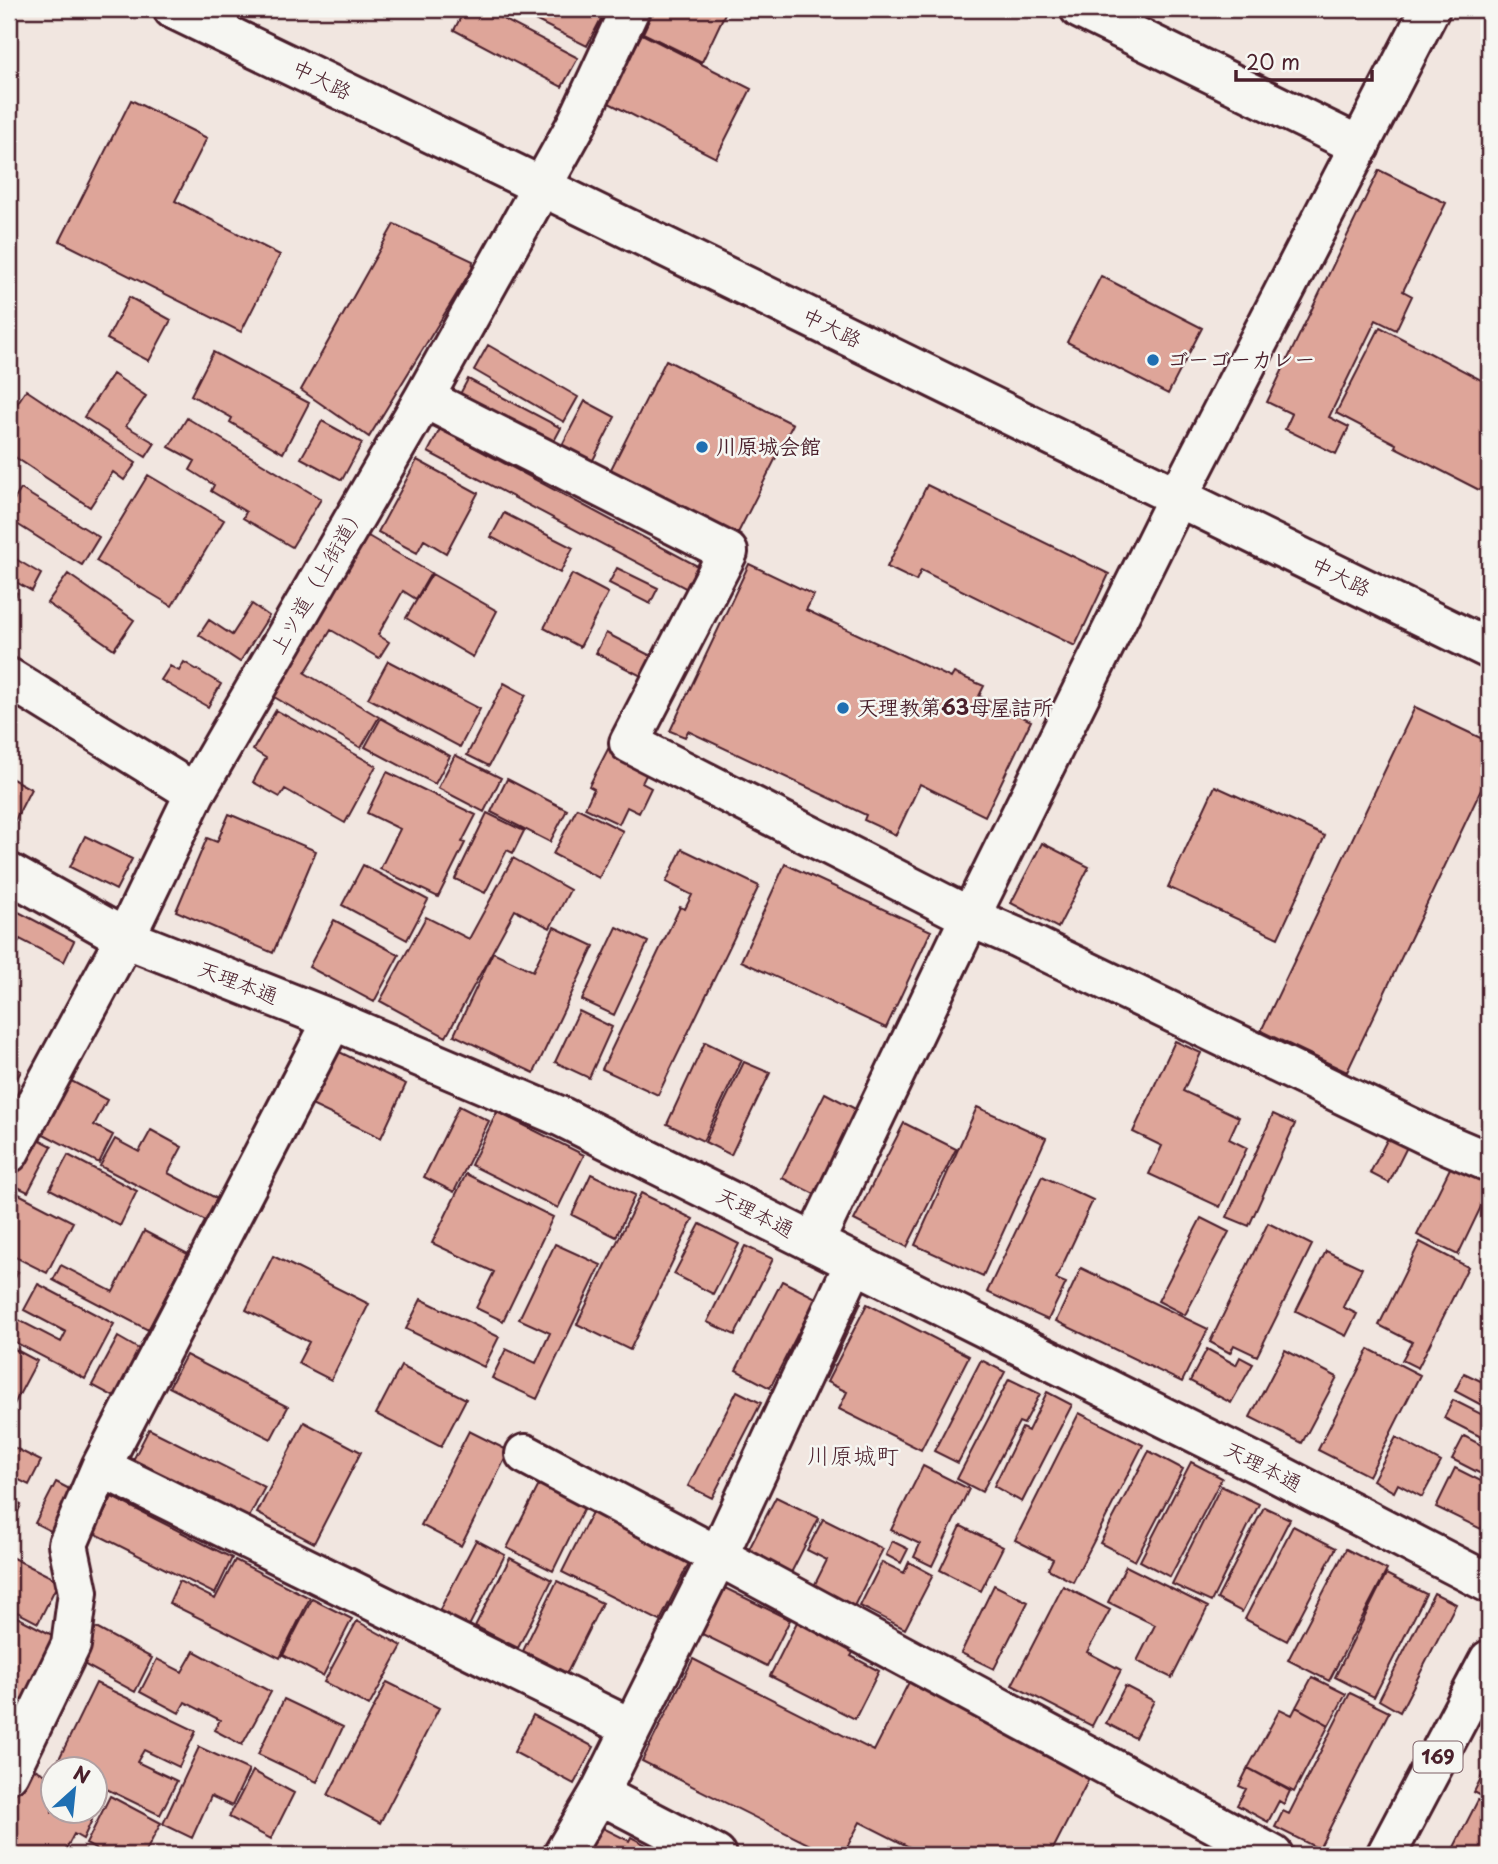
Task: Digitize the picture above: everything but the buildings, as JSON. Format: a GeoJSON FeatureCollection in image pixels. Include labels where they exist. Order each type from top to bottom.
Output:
{"type":"FeatureCollection","features":[{"type":"Feature","properties":{"kind":"main road","name":"中大路"},"geometry":{"type":"LineString","coordinates":[[173,9],[1489,649]]}},
{"type":"Feature","properties":{"kind":"main road","name":"上ツ道（上街道）"},"geometry":{"type":"LineString","coordinates":[[9,1153],[125,938],[195,793],[424,398],[542,187],[577,123],[630,9]]}},
{"type":"Feature","properties":{"kind":"main road"},"geometry":{"type":"LineString","coordinates":[[1080,9],[1360,146]]}},
{"type":"Feature","properties":{"kind":"main road"},"geometry":{"type":"LineString","coordinates":[[814,1243],[970,917],[1178,497],[1430,9]]}},
{"type":"Feature","properties":{"kind":"main road"},"geometry":{"type":"LineString","coordinates":[[424,398],[728,552],[629,743],[970,917],[1437,1140],[1489,1161]]}},
{"type":"Feature","properties":{"kind":"main road"},"geometry":{"type":"LineString","coordinates":[[9,678],[195,793]]}},
{"type":"Feature","properties":{"kind":"main road","name":"天理本通"},"geometry":{"type":"LineString","coordinates":[[9,873],[125,938],[333,1020],[562,1117],[1278,1474],[1489,1583]]}},
{"type":"Feature","properties":{"kind":"main road"},"geometry":{"type":"LineString","coordinates":[[9,1773],[71,1646],[78,1592],[68,1544],[101,1467],[333,1020]]}},
{"type":"Feature","properties":{"kind":"main road"},"geometry":{"type":"LineString","coordinates":[[563,1855],[599,1794],[718,1556],[854,1264]]}},
{"type":"Feature","properties":{"kind":"main road"},"geometry":{"type":"LineString","coordinates":[[525,1454],[1273,1855]]}},
{"type":"Feature","properties":{"kind":"main road"},"geometry":{"type":"LineString","coordinates":[[101,1467],[631,1728]]}},
{"type":"Feature","properties":{"kind":"main road","name":"169"},"geometry":{"type":"LineString","coordinates":[[1386,1855],[1489,1660]]}},
{"type":"Feature","properties":{"kind":"main road"},"geometry":{"type":"LineString","coordinates":[[599,1794],[716,1855]]}},
{"type":"Feature","properties":{"kind":"place","name":"ゴーゴーカレー"},"geometry":{"type":"Point","coordinates":[1153,360]}},
{"type":"Feature","properties":{"kind":"place","name":"川原城会館"},"geometry":{"type":"Point","coordinates":[702,447]}},
{"type":"Feature","properties":{"kind":"place","name":"天理教第63母屋詰所"},"geometry":{"type":"Point","coordinates":[843,708]}},
{"type":"Feature","properties":{"kind":"district","name":"川原城町"},"geometry":{"type":"Point","coordinates":[853,1456]}}]}
